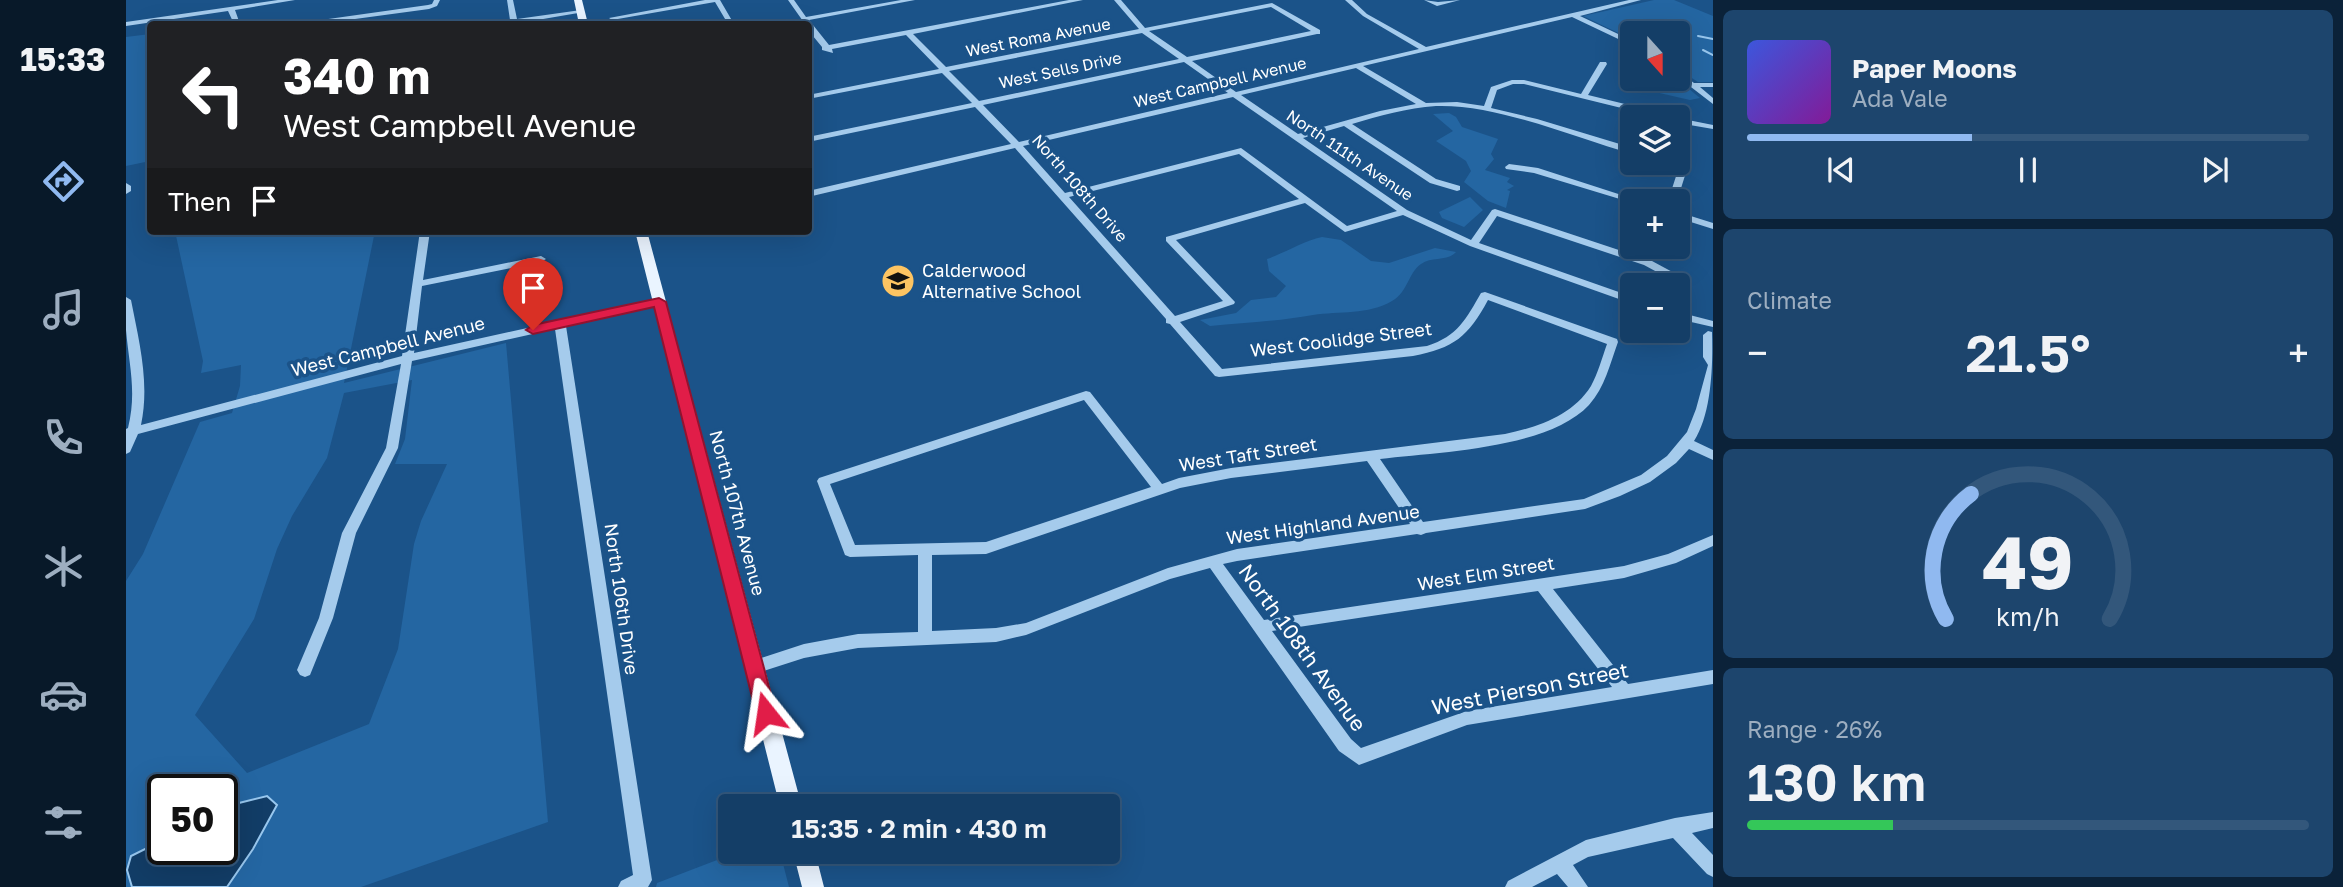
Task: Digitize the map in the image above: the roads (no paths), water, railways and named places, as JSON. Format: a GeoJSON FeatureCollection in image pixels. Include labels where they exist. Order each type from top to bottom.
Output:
{"type":"FeatureCollection","features":[{"type":"Feature","properties":{"kind":"main road"},"geometry":{"type":"LineString","coordinates":[[578,0],[583,21]]}},
{"type":"Feature","properties":{"kind":"main road","name":"North 107th Avenue"},"geometry":{"type":"LineString","coordinates":[[645,235],[659,302],[788,794]]}},
{"type":"Feature","properties":{"kind":"main road"},"geometry":{"type":"LineString","coordinates":[[807,864],[813,887]]}},
{"type":"Feature","properties":{"kind":"street"},"geometry":{"type":"LineString","coordinates":[[510,0],[514,21]]}},
{"type":"Feature","properties":{"kind":"street"},"geometry":{"type":"LineString","coordinates":[[612,18],[717,0],[729,21]]}},
{"type":"Feature","properties":{"kind":"street"},"geometry":{"type":"LineString","coordinates":[[791,0],[806,21]]}},
{"type":"Feature","properties":{"kind":"street"},"geometry":{"type":"LineString","coordinates":[[812,22],[912,0]]}},
{"type":"Feature","properties":{"kind":"street"},"geometry":{"type":"LineString","coordinates":[[825,48],[1080,0]]}},
{"type":"Feature","properties":{"kind":"street","name":"North 111th Avenue"},"geometry":{"type":"LineString","coordinates":[[1117,0],[1144,31],[1404,212],[1473,244],[1620,296]]}},
{"type":"Feature","properties":{"kind":"street"},"geometry":{"type":"LineString","coordinates":[[1348,0],[1365,15],[1426,50]]}},
{"type":"Feature","properties":{"kind":"street"},"geometry":{"type":"LineString","coordinates":[[1427,0],[1437,4],[1457,0]]}},
{"type":"Feature","properties":{"kind":"street","name":"West Campbell Avenue"},"geometry":{"type":"LineString","coordinates":[[812,193],[1638,0]]}},
{"type":"Feature","properties":{"kind":"street"},"geometry":{"type":"LineString","coordinates":[[148,21],[292,1]]}},
{"type":"Feature","properties":{"kind":"street"},"geometry":{"type":"LineString","coordinates":[[325,21],[436,3]]}},
{"type":"Feature","properties":{"kind":"street","name":"West Roma Avenue"},"geometry":{"type":"LineString","coordinates":[[812,96],[1272,5],[1317,32]]}},
{"type":"Feature","properties":{"kind":"street"},"geometry":{"type":"LineString","coordinates":[[1042,7],[1050,13]]}},
{"type":"Feature","properties":{"kind":"street"},"geometry":{"type":"LineString","coordinates":[[231,10],[235,21]]}},
{"type":"Feature","properties":{"kind":"street"},"geometry":{"type":"LineString","coordinates":[[521,21],[581,12]]}},
{"type":"Feature","properties":{"kind":"street"},"geometry":{"type":"LineString","coordinates":[[1573,15],[1620,38]]}},
{"type":"Feature","properties":{"kind":"street"},"geometry":{"type":"LineString","coordinates":[[974,20],[981,26]]}},
{"type":"Feature","properties":{"kind":"street"},"geometry":{"type":"LineString","coordinates":[[126,24],[147,21]]}},
{"type":"Feature","properties":{"kind":"street"},"geometry":{"type":"LineString","coordinates":[[812,30],[825,48],[833,53]]}},
{"type":"Feature","properties":{"kind":"street","name":"West Sells Drive"},"geometry":{"type":"LineString","coordinates":[[812,139],[1317,32]]}},
{"type":"Feature","properties":{"kind":"street","name":"North 108th Drive"},"geometry":{"type":"LineString","coordinates":[[907,33],[1063,196],[1170,321],[1219,373]]}},
{"type":"Feature","properties":{"kind":"street"},"geometry":{"type":"LineString","coordinates":[[1584,95],[1602,64]]}},
{"type":"Feature","properties":{"kind":"street"},"geometry":{"type":"LineString","coordinates":[[1357,66],[1424,105]]}},
{"type":"Feature","properties":{"kind":"street"},"geometry":{"type":"LineString","coordinates":[[1486,110],[1494,89],[1512,82],[1524,82],[1622,105]]}},
{"type":"Feature","properties":{"kind":"street"},"geometry":{"type":"LineString","coordinates":[[1690,82],[1713,102]]}},
{"type":"Feature","properties":{"kind":"street"},"geometry":{"type":"LineString","coordinates":[[1694,85],[1713,85]]}},
{"type":"Feature","properties":{"kind":"street"},"geometry":{"type":"LineString","coordinates":[[1296,138],[1424,105],[1463,105],[1620,148]]}},
{"type":"Feature","properties":{"kind":"street"},"geometry":{"type":"LineString","coordinates":[[1690,122],[1713,127]]}},
{"type":"Feature","properties":{"kind":"street"},"geometry":{"type":"LineString","coordinates":[[1346,124],[1433,181],[1457,188]]}},
{"type":"Feature","properties":{"kind":"street"},"geometry":{"type":"LineString","coordinates":[[1063,196],[1241,151],[1345,229],[1404,212]]}},
{"type":"Feature","properties":{"kind":"street"},"geometry":{"type":"LineString","coordinates":[[1509,167],[1535,170],[1620,196]]}},
{"type":"Feature","properties":{"kind":"street"},"geometry":{"type":"LineString","coordinates":[[1170,321],[1230,302],[1169,239],[1307,200]]}},
{"type":"Feature","properties":{"kind":"street"},"geometry":{"type":"LineString","coordinates":[[1473,244],[1495,212],[1648,263],[1667,273]]}},
{"type":"Feature","properties":{"kind":"street"},"geometry":{"type":"LineString","coordinates":[[1690,219],[1713,226]]}},
{"type":"Feature","properties":{"kind":"street"},"geometry":{"type":"LineString","coordinates":[[305,670],[326,618],[349,533],[392,448],[408,358],[424,235]]}},
{"type":"Feature","properties":{"kind":"street"},"geometry":{"type":"LineString","coordinates":[[417,284],[541,259]]}},
{"type":"Feature","properties":{"kind":"street","name":"West Taft Street"},"geometry":{"type":"LineString","coordinates":[[1159,489],[1086,395],[823,481],[849,551],[968,550],[1005,543],[1159,489],[1231,473],[1490,442],[1550,426],[1579,407],[1596,387],[1613,342],[1485,295]]}},
{"type":"Feature","properties":{"kind":"street","name":"West Coolidge Street"},"geometry":{"type":"LineString","coordinates":[[1219,373],[1430,349],[1453,340],[1467,328],[1485,295]]}},
{"type":"Feature","properties":{"kind":"street"},"geometry":{"type":"LineString","coordinates":[[126,300],[130,350],[141,396],[126,449]]}},
{"type":"Feature","properties":{"kind":"street","name":"West Campbell Avenue"},"geometry":{"type":"LineString","coordinates":[[131,432],[408,358],[659,302]]}},
{"type":"Feature","properties":{"kind":"street"},"geometry":{"type":"LineString","coordinates":[[1690,320],[1711,328]]}},
{"type":"Feature","properties":{"kind":"street","name":"North 106th Drive"},"geometry":{"type":"LineString","coordinates":[[559,324],[635,884]]}},
{"type":"Feature","properties":{"kind":"street"},"geometry":{"type":"LineString","coordinates":[[1690,324],[1711,328]]}},
{"type":"Feature","properties":{"kind":"street","name":"West Highland Avenue"},"geometry":{"type":"LineString","coordinates":[[754,667],[834,645],[884,639],[996,635],[1042,625],[1137,586],[1213,561],[1253,552],[1421,530],[1585,504],[1633,486],[1654,473],[1686,442],[1700,413],[1713,365],[1709,357],[1711,328]]}},
{"type":"Feature","properties":{"kind":"street"},"geometry":{"type":"LineString","coordinates":[[1686,442],[1713,455]]}},
{"type":"Feature","properties":{"kind":"street"},"geometry":{"type":"LineString","coordinates":[[1370,455],[1421,530]]}},
{"type":"Feature","properties":{"kind":"street","name":"West Elm Street"},"geometry":{"type":"LineString","coordinates":[[1259,627],[1649,567],[1696,550],[1713,540]]}},
{"type":"Feature","properties":{"kind":"street"},"geometry":{"type":"LineString","coordinates":[[925,551],[925,639]]}},
{"type":"Feature","properties":{"kind":"street","name":"North 108th Avenue"},"geometry":{"type":"LineString","coordinates":[[1213,561],[1345,745],[1359,757]]}},
{"type":"Feature","properties":{"kind":"street"},"geometry":{"type":"LineString","coordinates":[[1542,585],[1625,692]]}},
{"type":"Feature","properties":{"kind":"street","name":"West Pierson Street"},"geometry":{"type":"LineString","coordinates":[[1359,757],[1467,718],[1713,677]]}},
{"type":"Feature","properties":{"kind":"street"},"geometry":{"type":"LineString","coordinates":[[1514,887],[1586,849],[1713,820]]}},
{"type":"Feature","properties":{"kind":"street"},"geometry":{"type":"LineString","coordinates":[[1675,827],[1713,868]]}},
{"type":"Feature","properties":{"kind":"street"},"geometry":{"type":"LineString","coordinates":[[1559,862],[1579,887]]}},
{"type":"Feature","properties":{"kind":"waterway"},"geometry":{"type":"LineString","coordinates":[[1698,36],[1713,39]]}},
{"type":"Feature","properties":{"kind":"waterway"},"geometry":{"type":"LineString","coordinates":[[1703,50],[1713,55]]}},
{"type":"Feature","properties":{"kind":"place","name":"Calderwood Alternative School"},"geometry":{"type":"Point","coordinates":[898,281]}}]}
